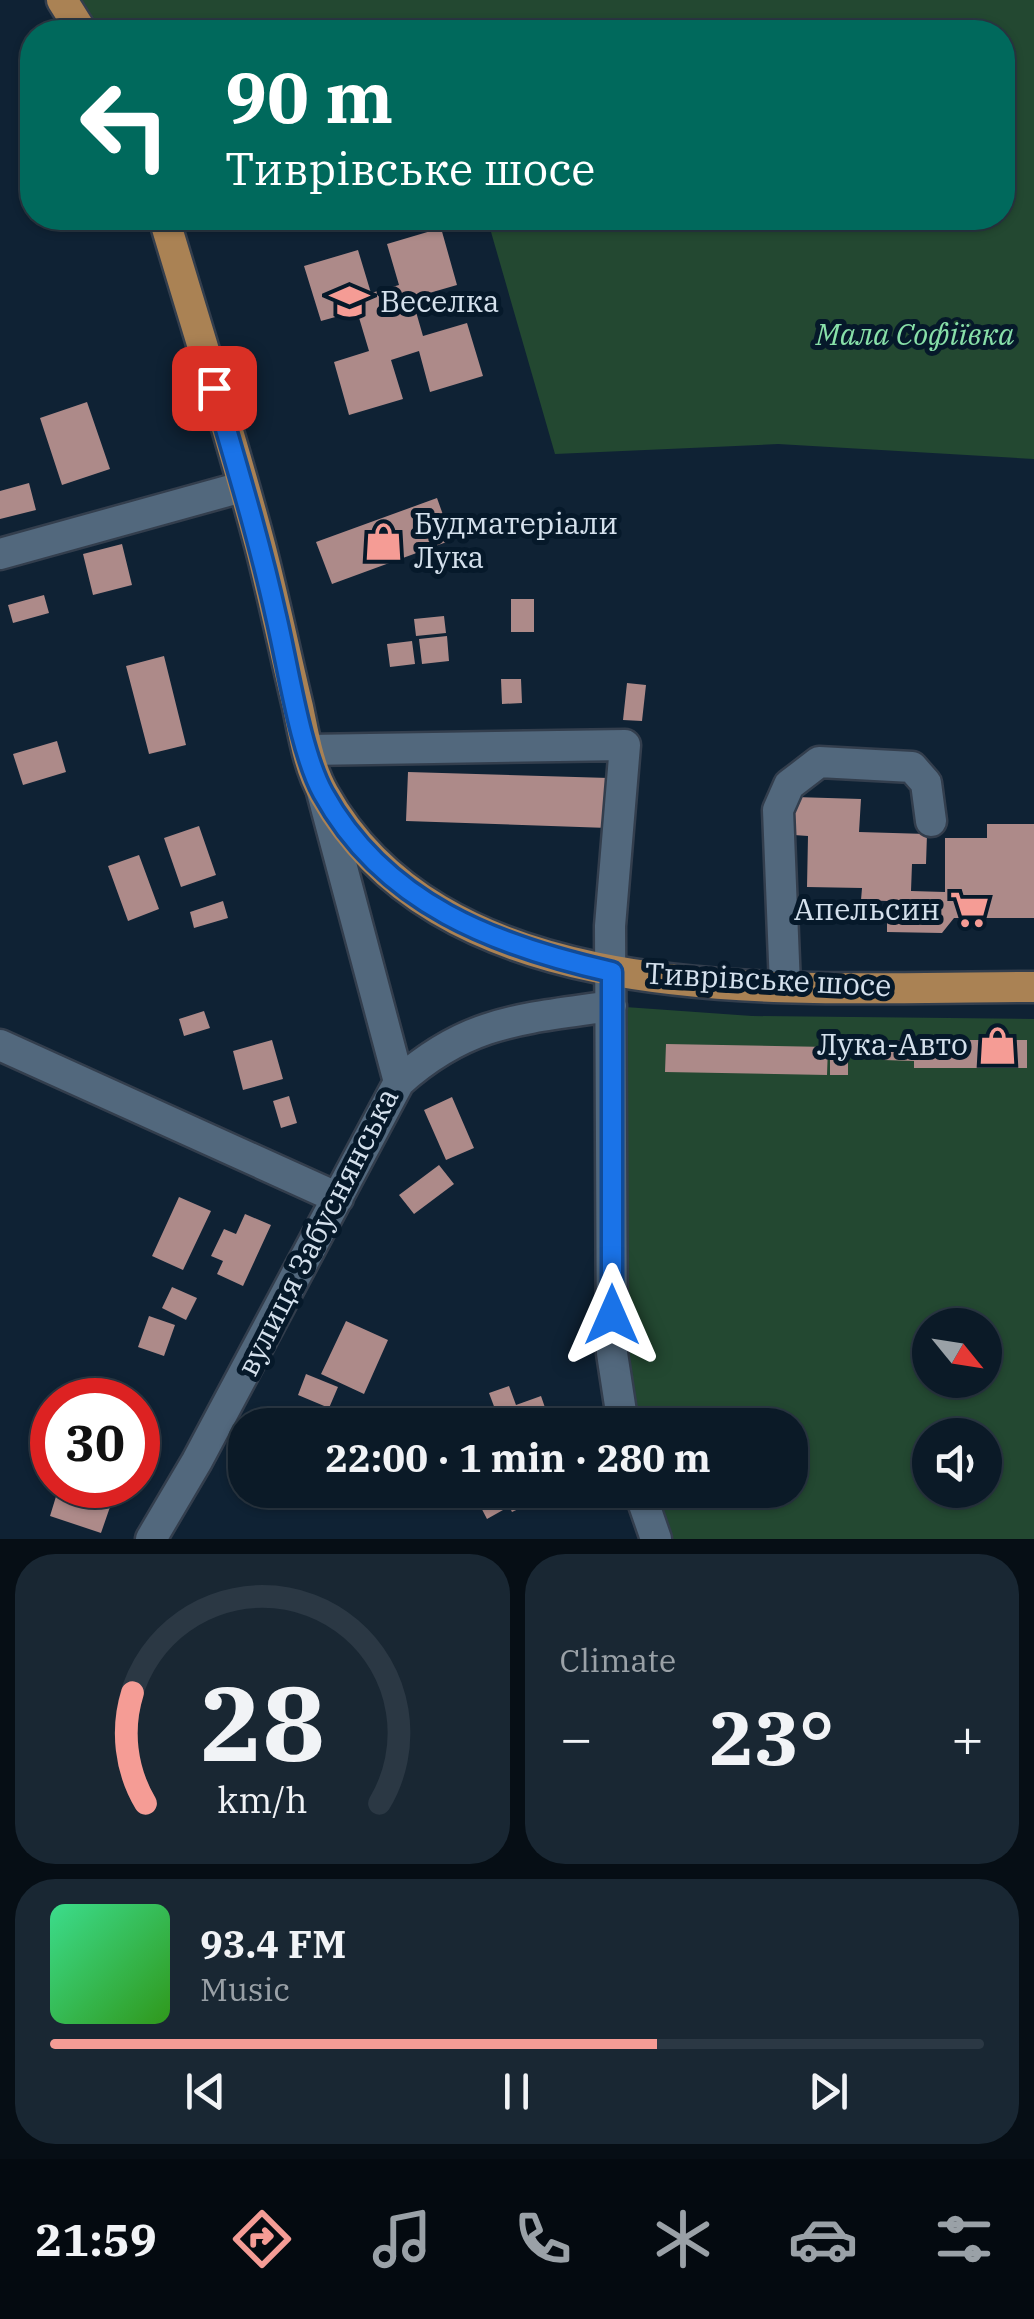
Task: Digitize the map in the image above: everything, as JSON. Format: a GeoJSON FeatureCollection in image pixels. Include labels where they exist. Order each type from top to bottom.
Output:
{"type":"FeatureCollection","features":[{"type":"Feature","properties":{"kind":"main road","name":"Тиврівське шосе"},"geometry":{"type":"LineString","coordinates":[[167,230],[259,543],[308,750],[322,792],[372,858],[431,908],[475,931],[529,951],[612,972],[785,986],[1034,987]]}},
{"type":"Feature","properties":{"kind":"street"},"geometry":{"type":"LineString","coordinates":[[0,554],[242,486]]}},
{"type":"Feature","properties":{"kind":"street"},"geometry":{"type":"LineString","coordinates":[[308,750],[625,745],[610,926],[612,1354],[620,1408]]}},
{"type":"Feature","properties":{"kind":"street"},"geometry":{"type":"LineString","coordinates":[[785,986],[778,810],[790,785],[819,762],[912,767],[926,783],[931,821]]}},
{"type":"Feature","properties":{"kind":"street","name":"вулиця Забуснянська"},"geometry":{"type":"LineString","coordinates":[[151,1539],[197,1461],[399,1082],[322,792]]}},
{"type":"Feature","properties":{"kind":"street"},"geometry":{"type":"LineString","coordinates":[[399,1082],[444,1046],[476,1031],[505,1022],[611,1006]]}},
{"type":"Feature","properties":{"kind":"street"},"geometry":{"type":"LineString","coordinates":[[0,1045],[338,1198]]}},
{"type":"Feature","properties":{"kind":"street"},"geometry":{"type":"LineString","coordinates":[[646,1508],[656,1539]]}},
{"type":"Feature","properties":{"kind":"green space","name":"Мала Софіївка"},"geometry":{"type":"Polygon","coordinates":[[[62,0],[1034,0],[1034,459],[778,444],[555,454],[490,230],[1015,230],[1015,20],[74,20],[62,0]]]}},
{"type":"Feature","properties":{"kind":"green space"},"geometry":{"type":"Polygon","coordinates":[[[611,1006],[752,1016],[1034,1019],[1034,1539],[656,1539],[645,1508],[808,1508],[808,1408],[623,1408],[611,1006]]]}},
{"type":"Feature","properties":{"kind":"building"},"geometry":{"type":"Polygon","coordinates":[[[442,230],[457,285],[412,298],[423,336],[467,323],[483,376],[430,392],[419,351],[391,360],[403,399],[349,415],[334,362],[369,351],[357,311],[321,321],[304,266],[358,250],[371,293],[399,285],[387,244],[442,230]]]}},
{"type":"Feature","properties":{"kind":"building"},"geometry":{"type":"Polygon","coordinates":[[[87,402],[110,469],[62,485],[40,418],[87,402]]]}},
{"type":"Feature","properties":{"kind":"building"},"geometry":{"type":"Polygon","coordinates":[[[29,483],[36,510],[0,519],[0,491],[29,483]]]}},
{"type":"Feature","properties":{"kind":"building","name":"Будматеріали Лука"},"geometry":{"type":"Polygon","coordinates":[[[437,498],[452,540],[332,584],[316,542],[437,498]]]}},
{"type":"Feature","properties":{"kind":"building"},"geometry":{"type":"Polygon","coordinates":[[[122,544],[132,585],[93,595],[83,554],[122,544]]]}},
{"type":"Feature","properties":{"kind":"building"},"geometry":{"type":"Polygon","coordinates":[[[44,595],[49,613],[13,623],[8,605],[44,595]]]}},
{"type":"Feature","properties":{"kind":"building"},"geometry":{"type":"Polygon","coordinates":[[[511,599],[534,599],[534,632],[511,632],[511,599]]]}},
{"type":"Feature","properties":{"kind":"building"},"geometry":{"type":"Polygon","coordinates":[[[444,616],[446,633],[416,636],[414,619],[444,616]]]}},
{"type":"Feature","properties":{"kind":"building"},"geometry":{"type":"Polygon","coordinates":[[[447,636],[449,661],[422,664],[419,639],[447,636]]]}},
{"type":"Feature","properties":{"kind":"building"},"geometry":{"type":"Polygon","coordinates":[[[412,641],[415,664],[390,667],[387,644],[412,641]]]}},
{"type":"Feature","properties":{"kind":"building"},"geometry":{"type":"Polygon","coordinates":[[[164,656],[186,745],[149,754],[126,666],[164,656]]]}},
{"type":"Feature","properties":{"kind":"building"},"geometry":{"type":"Polygon","coordinates":[[[501,679],[521,679],[522,703],[502,704],[501,679]]]}},
{"type":"Feature","properties":{"kind":"building"},"geometry":{"type":"Polygon","coordinates":[[[627,683],[646,685],[642,721],[623,720],[627,683]]]}},
{"type":"Feature","properties":{"kind":"building"},"geometry":{"type":"Polygon","coordinates":[[[57,741],[66,772],[23,785],[13,754],[57,741]]]}},
{"type":"Feature","properties":{"kind":"building"},"geometry":{"type":"Polygon","coordinates":[[[408,772],[609,778],[608,828],[406,821],[408,772]]]}},
{"type":"Feature","properties":{"kind":"building"},"geometry":{"type":"Polygon","coordinates":[[[795,797],[861,799],[859,832],[927,834],[926,864],[912,864],[911,891],[945,892],[945,838],[987,838],[987,824],[1034,824],[1034,918],[954,918],[942,933],[887,932],[887,901],[861,900],[862,888],[807,887],[808,836],[794,835],[795,797]]]}},
{"type":"Feature","properties":{"kind":"building"},"geometry":{"type":"Polygon","coordinates":[[[199,826],[216,875],[181,887],[164,838],[199,826]]]}},
{"type":"Feature","properties":{"kind":"building"},"geometry":{"type":"Polygon","coordinates":[[[139,855],[159,909],[128,921],[108,866],[139,855]]]}},
{"type":"Feature","properties":{"kind":"building"},"geometry":{"type":"Polygon","coordinates":[[[223,901],[228,918],[194,928],[190,912],[223,901]]]}},
{"type":"Feature","properties":{"kind":"building"},"geometry":{"type":"Polygon","coordinates":[[[204,1011],[210,1028],[184,1036],[179,1019],[204,1011]]]}},
{"type":"Feature","properties":{"kind":"building"},"geometry":{"type":"Polygon","coordinates":[[[272,1040],[283,1079],[243,1090],[233,1051],[272,1040]]]}},
{"type":"Feature","properties":{"kind":"building"},"geometry":{"type":"Polygon","coordinates":[[[883,1040],[1027,1040],[1027,1068],[914,1068],[914,1061],[883,1060],[883,1040]]]}},
{"type":"Feature","properties":{"kind":"building"},"geometry":{"type":"Polygon","coordinates":[[[666,1044],[828,1047],[827,1075],[665,1072],[666,1044]]]}},
{"type":"Feature","properties":{"kind":"building"},"geometry":{"type":"Polygon","coordinates":[[[830,1044],[848,1045],[848,1075],[830,1075],[830,1044]]]}},
{"type":"Feature","properties":{"kind":"building"},"geometry":{"type":"Polygon","coordinates":[[[289,1096],[297,1123],[281,1128],[273,1101],[289,1096]]]}},
{"type":"Feature","properties":{"kind":"building"},"geometry":{"type":"Polygon","coordinates":[[[452,1097],[474,1148],[446,1160],[424,1110],[452,1097]]]}},
{"type":"Feature","properties":{"kind":"building"},"geometry":{"type":"Polygon","coordinates":[[[439,1165],[454,1184],[414,1214],[399,1195],[439,1165]]]}},
{"type":"Feature","properties":{"kind":"building"},"geometry":{"type":"Polygon","coordinates":[[[179,1197],[211,1211],[183,1270],[152,1256],[179,1197]]]}},
{"type":"Feature","properties":{"kind":"building"},"geometry":{"type":"Polygon","coordinates":[[[245,1214],[271,1225],[243,1286],[217,1274],[223,1261],[211,1256],[224,1229],[236,1234],[245,1214]]]}},
{"type":"Feature","properties":{"kind":"building"},"geometry":{"type":"Polygon","coordinates":[[[172,1287],[197,1298],[186,1320],[162,1308],[172,1287]]]}},
{"type":"Feature","properties":{"kind":"building"},"geometry":{"type":"Polygon","coordinates":[[[149,1316],[175,1325],[164,1356],[138,1347],[149,1316]]]}},
{"type":"Feature","properties":{"kind":"building"},"geometry":{"type":"Polygon","coordinates":[[[346,1321],[388,1340],[364,1394],[321,1374],[346,1321]]]}},
{"type":"Feature","properties":{"kind":"building"},"geometry":{"type":"Polygon","coordinates":[[[306,1374],[338,1387],[329,1408],[298,1395],[306,1374]]]}},
{"type":"Feature","properties":{"kind":"building"},"geometry":{"type":"Polygon","coordinates":[[[509,1386],[516,1405],[541,1396],[545,1408],[495,1408],[489,1393],[509,1386]]]}},
{"type":"Feature","properties":{"kind":"building"},"geometry":{"type":"Polygon","coordinates":[[[52,1508],[110,1508],[101,1533],[50,1516],[52,1508]]]}},
{"type":"Feature","properties":{"kind":"building"},"geometry":{"type":"Polygon","coordinates":[[[481,1508],[502,1508],[503,1510],[487,1519],[481,1508]]]}},
{"type":"Feature","properties":{"kind":"place","name":"Веселка"},"geometry":{"type":"Point","coordinates":[350,302]}},
{"type":"Feature","properties":{"kind":"place","name":"Будматеріали Лука"},"geometry":{"type":"Point","coordinates":[384,541]}},
{"type":"Feature","properties":{"kind":"place","name":"Апельсин"},"geometry":{"type":"Point","coordinates":[970,910]}},
{"type":"Feature","properties":{"kind":"place","name":"Лука-Авто"},"geometry":{"type":"Point","coordinates":[998,1045]}},
{"type":"Feature","properties":{"kind":"route"},"geometry":{"type":"LineString","coordinates":[[214,388],[259,543],[308,750],[322,792],[372,858],[431,908],[475,931],[529,951],[612,972],[612,1315]]}}]}
